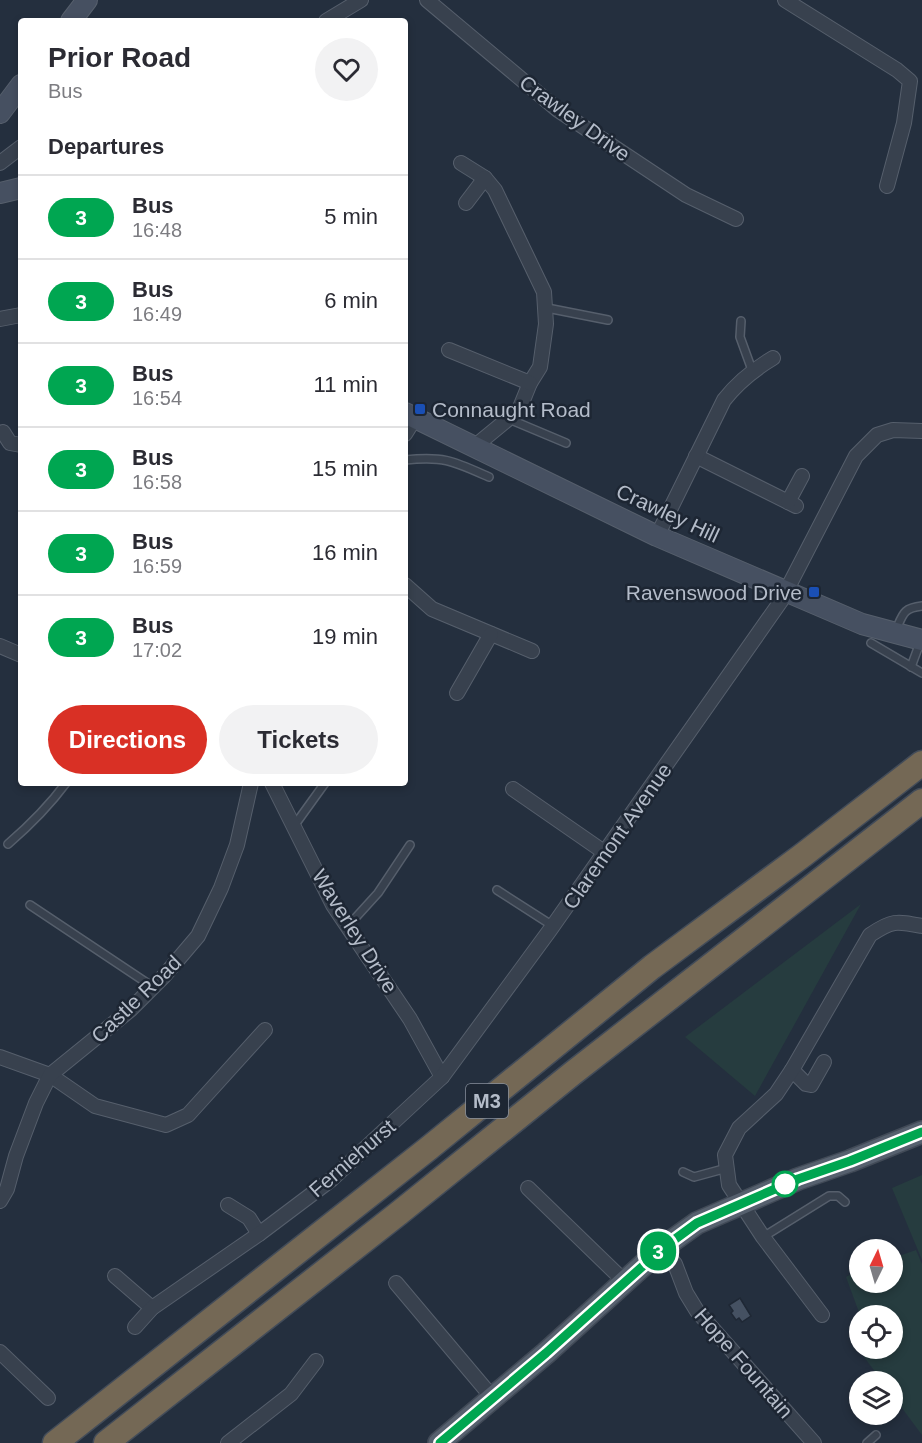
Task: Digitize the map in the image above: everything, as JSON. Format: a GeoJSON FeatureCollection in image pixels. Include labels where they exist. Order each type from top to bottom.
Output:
{"type":"FeatureCollection","features":[{"type":"Feature","properties":{"kind":"highway","name":"M3"},"geometry":{"type":"LineString","coordinates":[[55,1443],[429,1148],[652,967],[922,763]]}},
{"type":"Feature","properties":{"kind":"highway","name":"M3"},"geometry":{"type":"LineString","coordinates":[[106,1443],[573,1073],[922,801]]}},
{"type":"Feature","properties":{"kind":"main road"},"geometry":{"type":"LineString","coordinates":[[440,1443],[546,1353],[624,1281],[697,1223],[798,1179],[922,1132]]}},
{"type":"Feature","properties":{"kind":"street"},"geometry":{"type":"LineString","coordinates":[[73,18],[87,0]]}},
{"type":"Feature","properties":{"kind":"street"},"geometry":{"type":"LineString","coordinates":[[331,18],[361,0]]}},
{"type":"Feature","properties":{"kind":"street"},"geometry":{"type":"LineString","coordinates":[[790,1],[916,81],[887,186]]}},
{"type":"Feature","properties":{"kind":"street","name":"Crawley Drive"},"geometry":{"type":"LineString","coordinates":[[437,3],[482,48],[558,110],[686,195],[736,219]]}},
{"type":"Feature","properties":{"kind":"street"},"geometry":{"type":"LineString","coordinates":[[0,113],[18,93]]}},
{"type":"Feature","properties":{"kind":"street"},"geometry":{"type":"LineString","coordinates":[[0,163],[18,149]]}},
{"type":"Feature","properties":{"kind":"street"},"geometry":{"type":"LineString","coordinates":[[461,163],[485,178],[495,190],[544,292],[547,308],[540,367],[530,383],[519,410],[474,447]]}},
{"type":"Feature","properties":{"kind":"street"},"geometry":{"type":"LineString","coordinates":[[466,203],[485,178]]}},
{"type":"Feature","properties":{"kind":"street"},"geometry":{"type":"LineString","coordinates":[[0,193],[18,189]]}},
{"type":"Feature","properties":{"kind":"street"},"geometry":{"type":"LineString","coordinates":[[0,319],[18,316]]}},
{"type":"Feature","properties":{"kind":"street"},"geometry":{"type":"LineString","coordinates":[[449,350],[530,383]]}},
{"type":"Feature","properties":{"kind":"street"},"geometry":{"type":"LineString","coordinates":[[657,536],[724,399],[737,383],[773,358]]}},
{"type":"Feature","properties":{"kind":"street","name":"Crawley Hill"},"geometry":{"type":"LineString","coordinates":[[408,422],[474,447],[657,536],[862,624],[920,640]]}},
{"type":"Feature","properties":{"kind":"street"},"geometry":{"type":"LineString","coordinates":[[786,591],[856,456],[877,435],[893,430],[922,431]]}},
{"type":"Feature","properties":{"kind":"street"},"geometry":{"type":"LineString","coordinates":[[3,432],[10,443],[18,444]]}},
{"type":"Feature","properties":{"kind":"street"},"geometry":{"type":"LineString","coordinates":[[696,456],[792,504],[802,476]]}},
{"type":"Feature","properties":{"kind":"street"},"geometry":{"type":"LineString","coordinates":[[408,588],[432,609],[532,651]]}},
{"type":"Feature","properties":{"kind":"street","name":"Claremont Avenue"},"geometry":{"type":"LineString","coordinates":[[442,1077],[553,926],[786,591]]}},
{"type":"Feature","properties":{"kind":"street"},"geometry":{"type":"LineString","coordinates":[[458,693],[491,634]]}},
{"type":"Feature","properties":{"kind":"street"},"geometry":{"type":"LineString","coordinates":[[0,646],[18,653]]}},
{"type":"Feature","properties":{"kind":"street","name":"Castle Road"},"geometry":{"type":"LineString","coordinates":[[0,1202],[7,1189],[16,1156],[36,1103],[50,1075],[123,1016],[153,987],[198,936],[221,888],[237,844],[250,786]]}},
{"type":"Feature","properties":{"kind":"street","name":"Waverley Drive"},"geometry":{"type":"LineString","coordinates":[[273,786],[333,905],[410,1019],[442,1077]]}},
{"type":"Feature","properties":{"kind":"street"},"geometry":{"type":"LineString","coordinates":[[513,789],[604,852]]}},
{"type":"Feature","properties":{"kind":"street"},"geometry":{"type":"LineString","coordinates":[[822,1315],[763,1237],[729,1185],[725,1155],[739,1128],[776,1094],[792,1070],[870,936],[887,924],[903,923],[922,926]]}},
{"type":"Feature","properties":{"kind":"street"},"geometry":{"type":"LineString","coordinates":[[0,1057],[50,1075],[95,1106],[166,1125],[188,1115],[265,1030]]}},
{"type":"Feature","properties":{"kind":"street"},"geometry":{"type":"LineString","coordinates":[[792,1070],[806,1084],[811,1085],[824,1062]]}},
{"type":"Feature","properties":{"kind":"street","name":"Ferniehurst"},"geometry":{"type":"LineString","coordinates":[[135,1327],[152,1308],[259,1234],[332,1179],[442,1077]]}},
{"type":"Feature","properties":{"kind":"street"},"geometry":{"type":"LineString","coordinates":[[528,1188],[624,1281]]}},
{"type":"Feature","properties":{"kind":"street"},"geometry":{"type":"LineString","coordinates":[[228,1205],[249,1218],[259,1234]]}},
{"type":"Feature","properties":{"kind":"street","name":"Hope Fountain"},"geometry":{"type":"LineString","coordinates":[[663,1248],[675,1264],[686,1293],[697,1311],[814,1443]]}},
{"type":"Feature","properties":{"kind":"street"},"geometry":{"type":"LineString","coordinates":[[115,1276],[152,1308]]}},
{"type":"Feature","properties":{"kind":"street"},"geometry":{"type":"LineString","coordinates":[[396,1283],[492,1397]]}},
{"type":"Feature","properties":{"kind":"street"},"geometry":{"type":"LineString","coordinates":[[0,1352],[48,1398]]}},
{"type":"Feature","properties":{"kind":"street"},"geometry":{"type":"LineString","coordinates":[[228,1443],[291,1394],[316,1361]]}},
{"type":"Feature","properties":{"kind":"lane"},"geometry":{"type":"LineString","coordinates":[[547,308],[608,320]]}},
{"type":"Feature","properties":{"kind":"lane"},"geometry":{"type":"LineString","coordinates":[[741,321],[740,338],[753,370]]}},
{"type":"Feature","properties":{"kind":"lane"},"geometry":{"type":"LineString","coordinates":[[508,419],[566,443]]}},
{"type":"Feature","properties":{"kind":"lane"},"geometry":{"type":"LineString","coordinates":[[408,460],[442,458],[489,477]]}},
{"type":"Feature","properties":{"kind":"lane"},"geometry":{"type":"LineString","coordinates":[[895,634],[904,612],[911,607],[922,606]]}},
{"type":"Feature","properties":{"kind":"lane","name":"Crawley Hill"},"geometry":{"type":"LineString","coordinates":[[911,667],[920,640]]}},
{"type":"Feature","properties":{"kind":"lane"},"geometry":{"type":"LineString","coordinates":[[871,643],[922,674]]}},
{"type":"Feature","properties":{"kind":"lane"},"geometry":{"type":"LineString","coordinates":[[8,843],[30,825],[64,786]]}},
{"type":"Feature","properties":{"kind":"lane"},"geometry":{"type":"LineString","coordinates":[[293,828],[323,786]]}},
{"type":"Feature","properties":{"kind":"lane"},"geometry":{"type":"LineString","coordinates":[[348,926],[378,893],[410,845]]}},
{"type":"Feature","properties":{"kind":"lane"},"geometry":{"type":"LineString","coordinates":[[497,890],[553,926]]}},
{"type":"Feature","properties":{"kind":"lane"},"geometry":{"type":"LineString","coordinates":[[30,905],[153,987]]}},
{"type":"Feature","properties":{"kind":"lane"},"geometry":{"type":"LineString","coordinates":[[683,1172],[694,1177],[727,1168]]}},
{"type":"Feature","properties":{"kind":"lane"},"geometry":{"type":"LineString","coordinates":[[763,1237],[829,1196],[838,1196],[845,1202]]}},
{"type":"Feature","properties":{"kind":"lane"},"geometry":{"type":"LineString","coordinates":[[867,1443],[876,1435]]}},
{"type":"Feature","properties":{"kind":"green space"},"geometry":{"type":"Polygon","coordinates":[[[861,904],[755,1096],[685,1037],[861,904]]]}},
{"type":"Feature","properties":{"kind":"green space"},"geometry":{"type":"Polygon","coordinates":[[[922,1175],[922,1260],[892,1188],[922,1175]]]}},
{"type":"Feature","properties":{"kind":"green space"},"geometry":{"type":"Polygon","coordinates":[[[916,1250],[922,1264],[922,1435],[903,1409],[903,1371],[874,1371],[866,1359],[903,1359],[903,1305],[856,1305],[852,1293],[903,1293],[903,1255],[916,1250]]]}},
{"type":"Feature","properties":{"kind":"building"},"geometry":{"type":"Polygon","coordinates":[[[740,1298],[751,1316],[742,1322],[739,1318],[736,1320],[729,1305],[740,1298]]]}},
{"type":"Feature","properties":{"kind":"bus line","name":"3"},"geometry":{"type":"LineString","coordinates":[[440,1443],[546,1353],[624,1281],[697,1223],[798,1179],[922,1132]]}},
{"type":"Feature","properties":{"kind":"place","name":"Connaught Road"},"geometry":{"type":"Point","coordinates":[420,409]}},
{"type":"Feature","properties":{"kind":"place","name":"Ravenswood Drive"},"geometry":{"type":"Point","coordinates":[814,592]}}]}
